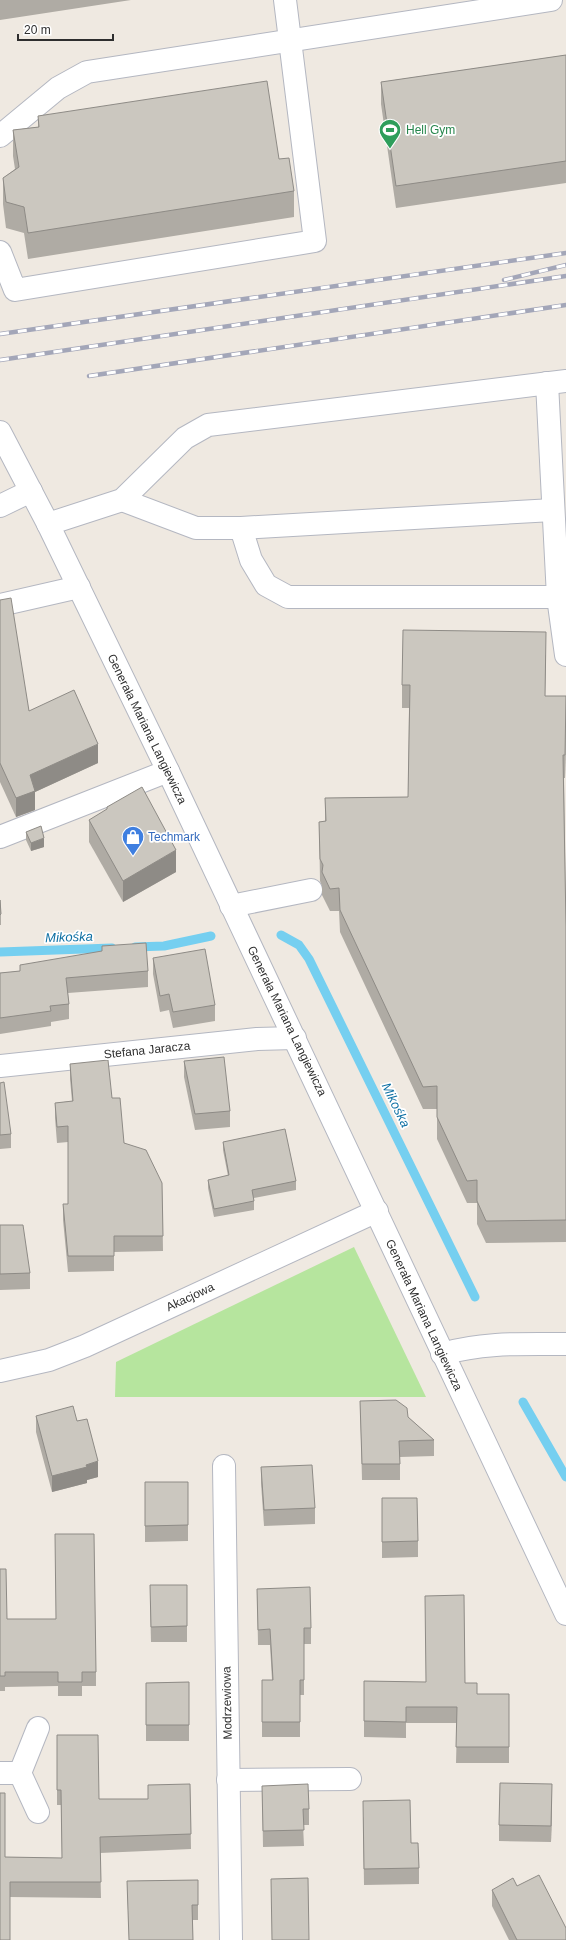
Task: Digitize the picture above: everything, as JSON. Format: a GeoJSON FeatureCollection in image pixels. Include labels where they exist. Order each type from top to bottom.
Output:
{"type":"FeatureCollection","features":[{"type":"Feature","properties":{"kind":"street"},"geometry":{"type":"LineString","coordinates":[[0,252],[16,290],[315,242],[285,0]]}},
{"type":"Feature","properties":{"kind":"street"},"geometry":{"type":"LineString","coordinates":[[0,136],[58,88],[87,72],[289,42],[551,0]]}},
{"type":"Feature","properties":{"kind":"street"},"geometry":{"type":"LineString","coordinates":[[48,524],[122,500],[185,438],[208,425],[557,382],[553,510],[558,597],[566,655]]}},
{"type":"Feature","properties":{"kind":"street","name":"Generała Mariana Langiewicza"},"geometry":{"type":"LineString","coordinates":[[1,436],[48,524],[168,771],[566,1614]]}},
{"type":"Feature","properties":{"kind":"street"},"geometry":{"type":"LineString","coordinates":[[0,506],[31,491]]}},
{"type":"Feature","properties":{"kind":"street"},"geometry":{"type":"LineString","coordinates":[[122,500],[196,528],[241,528],[553,510]]}},
{"type":"Feature","properties":{"kind":"street"},"geometry":{"type":"LineString","coordinates":[[241,528],[251,560],[266,585],[288,597],[558,597]]}},
{"type":"Feature","properties":{"kind":"street"},"geometry":{"type":"LineString","coordinates":[[0,605],[79,588]]}},
{"type":"Feature","properties":{"kind":"street"},"geometry":{"type":"LineString","coordinates":[[0,837],[168,771]]}},
{"type":"Feature","properties":{"kind":"street"},"geometry":{"type":"LineString","coordinates":[[231,906],[311,890]]}},
{"type":"Feature","properties":{"kind":"street","name":"Stefana Jaracza"},"geometry":{"type":"LineString","coordinates":[[0,1066],[257,1039],[295,1038]]}},
{"type":"Feature","properties":{"kind":"street","name":"Akacjowa"},"geometry":{"type":"LineString","coordinates":[[0,1371],[49,1360],[85,1346],[377,1211]]}},
{"type":"Feature","properties":{"kind":"street"},"geometry":{"type":"LineString","coordinates":[[442,1354],[461,1349],[503,1344],[566,1344]]}},
{"type":"Feature","properties":{"kind":"street","name":"Modrzewiowa"},"geometry":{"type":"LineString","coordinates":[[224,1466],[231,1940]]}},
{"type":"Feature","properties":{"kind":"street"},"geometry":{"type":"LineString","coordinates":[[38,1728],[10,1773],[38,1812]]}},
{"type":"Feature","properties":{"kind":"street"},"geometry":{"type":"LineString","coordinates":[[228,1780],[350,1780]]}},
{"type":"Feature","properties":{"kind":"green space"},"geometry":{"type":"Polygon","coordinates":[[[354,1247],[426,1397],[115,1397],[116,1362],[354,1247]]]}},
{"type":"Feature","properties":{"kind":"building"},"geometry":{"type":"Polygon","coordinates":[[[566,55],[566,161],[396,186],[381,82],[566,55]]]}},
{"type":"Feature","properties":{"kind":"building"},"geometry":{"type":"Polygon","coordinates":[[[267,81],[279,159],[289,158],[294,191],[28,233],[24,207],[6,202],[3,178],[19,167],[13,130],[39,127],[38,116],[267,81]]]}},
{"type":"Feature","properties":{"kind":"building"},"geometry":{"type":"Polygon","coordinates":[[[11,598],[29,711],[74,690],[98,744],[30,775],[35,791],[16,798],[0,763],[0,600],[11,598]]]}},
{"type":"Feature","properties":{"kind":"building"},"geometry":{"type":"Polygon","coordinates":[[[403,630],[546,632],[545,696],[566,696],[565,755],[563,755],[566,926],[566,1220],[486,1221],[477,1201],[477,1180],[467,1181],[437,1117],[437,1086],[423,1087],[340,910],[339,888],[330,889],[322,872],[323,865],[320,859],[319,822],[326,821],[325,798],[408,797],[410,685],[402,685],[403,630]]]}},
{"type":"Feature","properties":{"kind":"building","name":"Techmark"},"geometry":{"type":"Polygon","coordinates":[[[142,787],[176,850],[123,881],[89,820],[107,809],[107,807],[142,787]]]}},
{"type":"Feature","properties":{"kind":"building"},"geometry":{"type":"Polygon","coordinates":[[[41,826],[44,838],[31,843],[26,832],[41,826]]]}},
{"type":"Feature","properties":{"kind":"building"},"geometry":{"type":"Polygon","coordinates":[[[146,943],[148,971],[66,978],[69,1004],[50,1006],[51,1011],[0,1018],[0,973],[20,971],[20,965],[102,951],[102,946],[146,943]]]}},
{"type":"Feature","properties":{"kind":"building"},"geometry":{"type":"Polygon","coordinates":[[[205,949],[215,1005],[173,1012],[169,994],[160,996],[153,958],[205,949]]]}},
{"type":"Feature","properties":{"kind":"building"},"geometry":{"type":"Polygon","coordinates":[[[224,1057],[230,1111],[195,1114],[184,1061],[224,1057]]]}},
{"type":"Feature","properties":{"kind":"building"},"geometry":{"type":"Polygon","coordinates":[[[108,1060],[112,1098],[120,1098],[124,1143],[146,1150],[162,1183],[163,1236],[114,1236],[114,1256],[68,1256],[63,1204],[68,1204],[68,1126],[57,1127],[55,1103],[73,1101],[70,1064],[108,1060]]]}},
{"type":"Feature","properties":{"kind":"building"},"geometry":{"type":"Polygon","coordinates":[[[4,1082],[11,1134],[0,1135],[0,1083],[4,1082]]]}},
{"type":"Feature","properties":{"kind":"building"},"geometry":{"type":"Polygon","coordinates":[[[285,1129],[296,1181],[252,1190],[254,1201],[214,1209],[208,1180],[229,1175],[223,1142],[285,1129]]]}},
{"type":"Feature","properties":{"kind":"building"},"geometry":{"type":"Polygon","coordinates":[[[0,1225],[23,1225],[30,1273],[0,1274],[0,1225]]]}},
{"type":"Feature","properties":{"kind":"building"},"geometry":{"type":"Polygon","coordinates":[[[396,1400],[407,1408],[408,1417],[434,1440],[399,1441],[400,1464],[362,1464],[360,1401],[396,1400]]]}},
{"type":"Feature","properties":{"kind":"building"},"geometry":{"type":"Polygon","coordinates":[[[73,1406],[77,1421],[87,1419],[98,1461],[86,1465],[87,1467],[52,1476],[36,1416],[73,1406]]]}},
{"type":"Feature","properties":{"kind":"building"},"geometry":{"type":"Polygon","coordinates":[[[312,1465],[315,1508],[264,1510],[261,1467],[312,1465]]]}},
{"type":"Feature","properties":{"kind":"building"},"geometry":{"type":"Polygon","coordinates":[[[145,1482],[188,1482],[188,1525],[145,1526],[145,1482]]]}},
{"type":"Feature","properties":{"kind":"building"},"geometry":{"type":"Polygon","coordinates":[[[382,1498],[417,1498],[418,1541],[382,1542],[382,1498]]]}},
{"type":"Feature","properties":{"kind":"building"},"geometry":{"type":"Polygon","coordinates":[[[55,1534],[94,1534],[96,1672],[82,1672],[82,1682],[58,1682],[58,1672],[5,1672],[5,1676],[0,1676],[0,1569],[6,1569],[7,1619],[56,1619],[55,1534]]]}},
{"type":"Feature","properties":{"kind":"building"},"geometry":{"type":"Polygon","coordinates":[[[150,1585],[187,1585],[187,1626],[151,1627],[150,1585]]]}},
{"type":"Feature","properties":{"kind":"building"},"geometry":{"type":"Polygon","coordinates":[[[310,1587],[311,1628],[304,1628],[304,1680],[300,1680],[300,1722],[262,1722],[262,1680],[273,1680],[270,1629],[258,1630],[257,1589],[310,1587]]]}},
{"type":"Feature","properties":{"kind":"building"},"geometry":{"type":"Polygon","coordinates":[[[464,1595],[465,1683],[477,1683],[477,1694],[509,1694],[509,1747],[456,1747],[457,1707],[406,1707],[406,1722],[364,1721],[364,1681],[426,1682],[425,1596],[464,1595]]]}},
{"type":"Feature","properties":{"kind":"building"},"geometry":{"type":"Polygon","coordinates":[[[189,1682],[189,1725],[146,1725],[146,1683],[189,1682]]]}},
{"type":"Feature","properties":{"kind":"building"},"geometry":{"type":"Polygon","coordinates":[[[57,1735],[98,1735],[99,1799],[148,1799],[148,1785],[190,1784],[191,1834],[100,1837],[101,1882],[10,1882],[10,1940],[0,1940],[0,1793],[5,1793],[5,1857],[62,1858],[61,1790],[57,1790],[57,1735]]]}},
{"type":"Feature","properties":{"kind":"building"},"geometry":{"type":"Polygon","coordinates":[[[500,1783],[552,1784],[551,1826],[499,1825],[500,1783]]]}},
{"type":"Feature","properties":{"kind":"building"},"geometry":{"type":"Polygon","coordinates":[[[308,1784],[309,1809],[303,1809],[304,1830],[263,1831],[262,1786],[308,1784]]]}},
{"type":"Feature","properties":{"kind":"building"},"geometry":{"type":"Polygon","coordinates":[[[410,1800],[411,1843],[418,1843],[419,1868],[364,1869],[363,1801],[410,1800]]]}},
{"type":"Feature","properties":{"kind":"building"},"geometry":{"type":"Polygon","coordinates":[[[539,1875],[566,1928],[566,1940],[517,1940],[492,1890],[513,1878],[517,1886],[539,1875]]]}},
{"type":"Feature","properties":{"kind":"building"},"geometry":{"type":"Polygon","coordinates":[[[308,1878],[309,1940],[272,1940],[271,1879],[308,1878]]]}},
{"type":"Feature","properties":{"kind":"building"},"geometry":{"type":"Polygon","coordinates":[[[198,1880],[198,1905],[192,1905],[193,1940],[129,1940],[127,1881],[198,1880]]]}},
{"type":"Feature","properties":{"kind":"waterway","name":"Mikośka"},"geometry":{"type":"LineString","coordinates":[[281,935],[299,945],[309,959],[475,1297]]}},
{"type":"Feature","properties":{"kind":"waterway","name":"Mikośka"},"geometry":{"type":"LineString","coordinates":[[135,947],[164,946],[211,936]]}},
{"type":"Feature","properties":{"kind":"waterway","name":"Mikośka"},"geometry":{"type":"LineString","coordinates":[[0,952],[112,948]]}},
{"type":"Feature","properties":{"kind":"waterway","name":"Mikośka"},"geometry":{"type":"LineString","coordinates":[[523,1402],[566,1477]]}},
{"type":"Feature","properties":{"kind":"railway"},"geometry":{"type":"LineString","coordinates":[[0,334],[566,253]]}},
{"type":"Feature","properties":{"kind":"railway"},"geometry":{"type":"LineString","coordinates":[[504,280],[566,265]]}},
{"type":"Feature","properties":{"kind":"railway"},"geometry":{"type":"LineString","coordinates":[[0,360],[566,276]]}},
{"type":"Feature","properties":{"kind":"railway"},"geometry":{"type":"LineString","coordinates":[[89,376],[566,305]]}},
{"type":"Feature","properties":{"kind":"place","name":"Hell Gym"},"geometry":{"type":"Point","coordinates":[390,150]}},
{"type":"Feature","properties":{"kind":"place","name":"Techmark"},"geometry":{"type":"Point","coordinates":[133,856]}}]}
